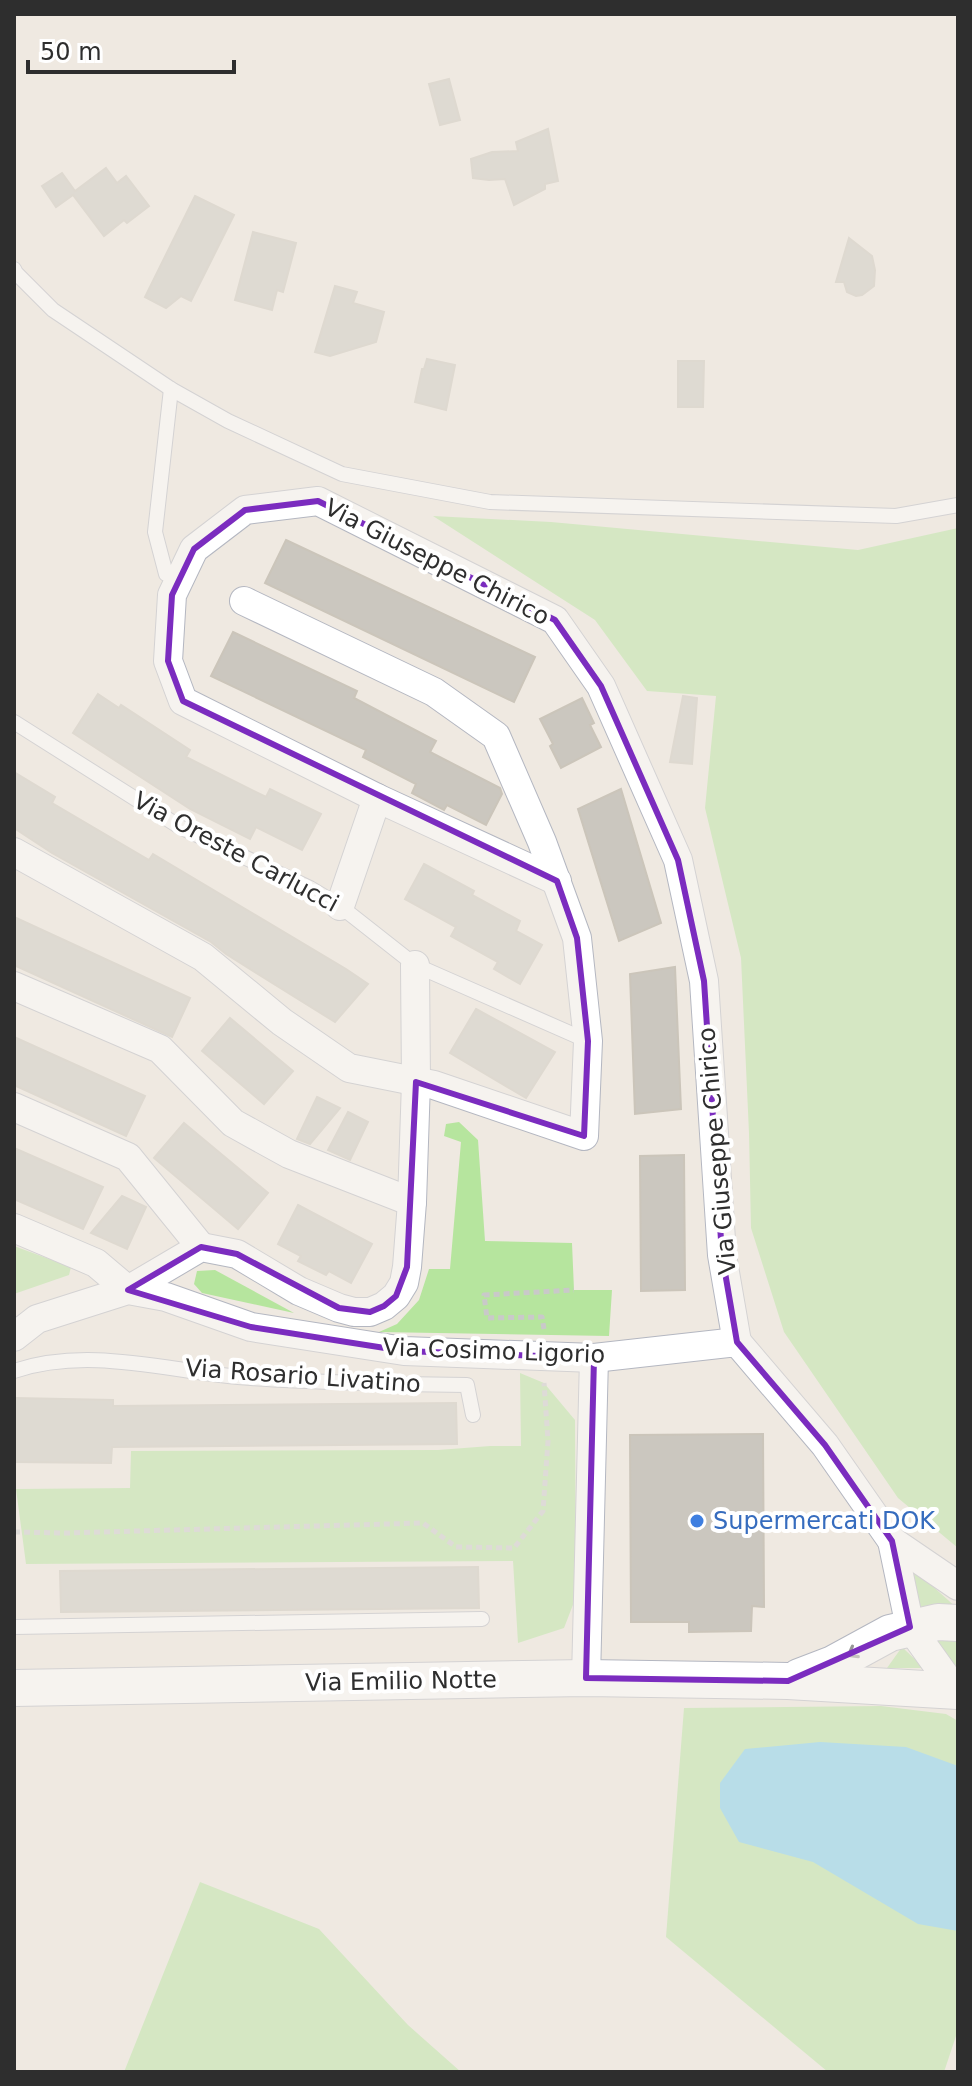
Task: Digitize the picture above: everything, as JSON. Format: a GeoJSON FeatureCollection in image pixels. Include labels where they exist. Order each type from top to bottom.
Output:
{"type":"FeatureCollection","features":[{"type":"Feature","properties":{"kind":"street","name":"Via Giuseppe Chirico"},"geometry":{"type":"LineString","coordinates":[[557,881],[377,798],[183,701],[168,661],[172,595],[194,549],[245,510],[318,501],[555,620],[601,686],[678,860],[704,981],[722,1255],[737,1342]]}},
{"type":"Feature","properties":{"kind":"street"},"geometry":{"type":"LineString","coordinates":[[14,852],[203,957],[282,1022],[349,1068],[434,1085],[584,1136],[588,1041],[577,938],[542,842],[496,736],[434,692],[244,601]]}},
{"type":"Feature","properties":{"kind":"street"},"geometry":{"type":"LineString","coordinates":[[340,906],[377,798]]}},
{"type":"Feature","properties":{"kind":"street"},"geometry":{"type":"LineString","coordinates":[[14,1107],[128,1157],[201,1247],[237,1254],[299,1291],[339,1308],[370,1312],[396,1296],[404,1283],[407,1267],[416,1082],[415,965]]}},
{"type":"Feature","properties":{"kind":"street"},"geometry":{"type":"LineString","coordinates":[[14,986],[160,1049],[233,1123],[289,1154],[412,1202]]}},
{"type":"Feature","properties":{"kind":"street"},"geometry":{"type":"LineString","coordinates":[[14,1228],[96,1263],[128,1290],[201,1247]]}},
{"type":"Feature","properties":{"kind":"street","name":"Via Cosimo Ligorio"},"geometry":{"type":"LineString","coordinates":[[14,1337],[37,1319],[128,1290],[166,1297],[251,1327],[404,1351],[594,1358],[737,1342]]}},
{"type":"Feature","properties":{"kind":"street"},"geometry":{"type":"LineString","coordinates":[[737,1342],[825,1445],[892,1541],[958,1586]]}},
{"type":"Feature","properties":{"kind":"street"},"geometry":{"type":"LineString","coordinates":[[586,1678],[594,1358]]}},
{"type":"Feature","properties":{"kind":"street"},"geometry":{"type":"LineString","coordinates":[[892,1541],[910,1627],[956,1690]]}},
{"type":"Feature","properties":{"kind":"street"},"geometry":{"type":"LineString","coordinates":[[788,1681],[833,1664],[890,1633],[938,1622],[958,1623]]}},
{"type":"Feature","properties":{"kind":"street","name":"Via Emilio Notte"},"geometry":{"type":"LineString","coordinates":[[14,1688],[586,1678],[788,1681],[956,1690]]}},
{"type":"Feature","properties":{"kind":"lane"},"geometry":{"type":"LineString","coordinates":[[14,269],[53,310],[171,389],[228,421],[342,474],[490,502],[896,516],[958,505]]}},
{"type":"Feature","properties":{"kind":"lane"},"geometry":{"type":"LineString","coordinates":[[171,389],[155,532],[166,574],[180,578]]}},
{"type":"Feature","properties":{"kind":"lane","name":"Via Oreste Carlucci"},"geometry":{"type":"LineString","coordinates":[[14,722],[180,827],[310,888],[340,906],[415,965],[588,1041]]}},
{"type":"Feature","properties":{"kind":"lane","name":"Via Rosario Livatino"},"geometry":{"type":"LineString","coordinates":[[14,1371],[34,1364],[101,1359],[249,1378],[467,1385],[473,1415]]}},
{"type":"Feature","properties":{"kind":"lane"},"geometry":{"type":"LineString","coordinates":[[14,1627],[482,1619]]}},
{"type":"Feature","properties":{"kind":"path"},"geometry":{"type":"LineString","coordinates":[[545,1334],[542,1317],[487,1318],[484,1295],[574,1290]]}},
{"type":"Feature","properties":{"kind":"path"},"geometry":{"type":"LineString","coordinates":[[14,1532],[423,1523],[456,1547],[514,1548],[543,1511],[548,1441],[544,1383]]}},
{"type":"Feature","properties":{"kind":"highlighted area"},"geometry":{"type":"Polygon","coordinates":[[[318,501],[555,620],[601,686],[678,860],[704,981],[722,1255],[737,1342],[825,1445],[892,1541],[910,1627],[788,1681],[586,1678],[594,1358],[404,1351],[251,1327],[128,1290],[201,1247],[237,1254],[339,1308],[370,1312],[384,1306],[396,1296],[407,1267],[416,1082],[584,1136],[588,1041],[577,938],[557,881],[183,701],[168,661],[172,595],[194,549],[245,510],[318,501]]]}},
{"type":"Feature","properties":{"kind":"green space"},"geometry":{"type":"Polygon","coordinates":[[[433,516],[551,522],[858,550],[958,528],[958,1548],[898,1498],[784,1332],[751,1228],[741,958],[705,808],[716,696],[647,691],[595,620],[433,516]]]}},
{"type":"Feature","properties":{"kind":"green space"},"geometry":{"type":"Polygon","coordinates":[[[459,1122],[478,1140],[485,1241],[572,1243],[574,1290],[612,1290],[609,1336],[379,1332],[397,1324],[419,1300],[429,1269],[450,1269],[461,1142],[444,1136],[446,1124],[459,1122]]]}},
{"type":"Feature","properties":{"kind":"green space"},"geometry":{"type":"Polygon","coordinates":[[[14,1246],[71,1267],[69,1275],[14,1294],[14,1246]]]}},
{"type":"Feature","properties":{"kind":"green space"},"geometry":{"type":"Polygon","coordinates":[[[215,1270],[294,1313],[202,1293],[194,1284],[197,1271],[215,1270]]]}},
{"type":"Feature","properties":{"kind":"green space"},"geometry":{"type":"Polygon","coordinates":[[[520,1373],[544,1383],[575,1420],[576,1597],[564,1628],[518,1643],[513,1561],[26,1564],[16,1489],[130,1488],[131,1451],[438,1450],[521,1446],[520,1373]]]}},
{"type":"Feature","properties":{"kind":"green space"},"geometry":{"type":"Polygon","coordinates":[[[909,1565],[958,1609],[920,1608],[909,1565]]]}},
{"type":"Feature","properties":{"kind":"green space"},"geometry":{"type":"Polygon","coordinates":[[[927,1634],[958,1634],[958,1664],[953,1666],[927,1634]]]}},
{"type":"Feature","properties":{"kind":"green space"},"geometry":{"type":"Polygon","coordinates":[[[902,1647],[924,1668],[887,1668],[902,1647]]]}},
{"type":"Feature","properties":{"kind":"green space"},"geometry":{"type":"Polygon","coordinates":[[[881,1706],[946,1714],[958,1721],[958,2030],[944,2072],[828,2072],[666,1937],[684,1708],[881,1706]]]}},
{"type":"Feature","properties":{"kind":"green space"},"geometry":{"type":"Polygon","coordinates":[[[200,1882],[319,1929],[408,2025],[461,2072],[124,2072],[200,1882]]]}},
{"type":"Feature","properties":{"kind":"water"},"geometry":{"type":"Polygon","coordinates":[[[820,1742],[906,1747],[958,1766],[958,1931],[918,1924],[813,1862],[739,1842],[720,1808],[720,1783],[745,1749],[820,1742]]]}},
{"type":"Feature","properties":{"kind":"building"},"geometry":{"type":"Polygon","coordinates":[[[449,79],[460,120],[440,125],[429,84],[449,79]]]}},
{"type":"Feature","properties":{"kind":"building"},"geometry":{"type":"Polygon","coordinates":[[[548,129],[558,181],[545,184],[545,189],[514,205],[505,179],[473,178],[471,159],[492,152],[518,151],[516,142],[548,129]]]}},
{"type":"Feature","properties":{"kind":"building"},"geometry":{"type":"Polygon","coordinates":[[[106,168],[117,183],[126,176],[149,206],[104,236],[73,195],[56,207],[42,186],[62,173],[75,191],[106,168]]]}},
{"type":"Feature","properties":{"kind":"building"},"geometry":{"type":"Polygon","coordinates":[[[195,196],[234,215],[191,301],[181,296],[166,308],[145,297],[195,196]]]}},
{"type":"Feature","properties":{"kind":"building"},"geometry":{"type":"Polygon","coordinates":[[[253,232],[296,243],[283,292],[277,290],[272,310],[235,300],[253,232]]]}},
{"type":"Feature","properties":{"kind":"building"},"geometry":{"type":"Polygon","coordinates":[[[849,238],[872,256],[874,286],[862,295],[847,292],[844,282],[836,282],[849,238]]]}},
{"type":"Feature","properties":{"kind":"building"},"geometry":{"type":"Polygon","coordinates":[[[335,286],[357,292],[353,303],[384,312],[376,342],[330,356],[315,352],[335,286]]]}},
{"type":"Feature","properties":{"kind":"building"},"geometry":{"type":"Polygon","coordinates":[[[427,359],[455,365],[446,410],[415,402],[427,359]]]}},
{"type":"Feature","properties":{"kind":"building"},"geometry":{"type":"Polygon","coordinates":[[[678,361],[704,361],[703,407],[678,407],[678,361]]]}},
{"type":"Feature","properties":{"kind":"building"},"geometry":{"type":"Polygon","coordinates":[[[286,540],[535,657],[514,702],[265,583],[286,540]]]}},
{"type":"Feature","properties":{"kind":"building"},"geometry":{"type":"Polygon","coordinates":[[[233,632],[357,691],[354,698],[436,741],[430,752],[500,788],[502,794],[486,825],[447,805],[444,810],[412,793],[416,784],[363,757],[366,750],[211,676],[233,632]]]}},
{"type":"Feature","properties":{"kind":"building"},"geometry":{"type":"Polygon","coordinates":[[[98,694],[119,708],[121,705],[190,750],[186,757],[266,797],[270,789],[321,814],[302,850],[256,827],[250,839],[190,809],[73,733],[98,694]]]}},
{"type":"Feature","properties":{"kind":"building"},"geometry":{"type":"Polygon","coordinates":[[[683,696],[697,698],[692,764],[670,762],[683,696]]]}},
{"type":"Feature","properties":{"kind":"building"},"geometry":{"type":"Polygon","coordinates":[[[582,698],[601,747],[561,768],[540,719],[582,698]]]}},
{"type":"Feature","properties":{"kind":"building"},"geometry":{"type":"Polygon","coordinates":[[[14,772],[55,797],[52,803],[149,860],[153,854],[368,984],[335,1022],[211,942],[52,853],[14,828],[14,772]]]}},
{"type":"Feature","properties":{"kind":"building"},"geometry":{"type":"Polygon","coordinates":[[[621,789],[661,923],[619,941],[578,809],[621,789]]]}},
{"type":"Feature","properties":{"kind":"building"},"geometry":{"type":"Polygon","coordinates":[[[424,864],[520,921],[516,931],[542,945],[520,984],[494,969],[498,962],[451,936],[456,927],[405,899],[424,864]]]}},
{"type":"Feature","properties":{"kind":"building"},"geometry":{"type":"Polygon","coordinates":[[[14,917],[190,998],[172,1037],[14,965],[14,917]]]}},
{"type":"Feature","properties":{"kind":"building"},"geometry":{"type":"Polygon","coordinates":[[[675,967],[681,1109],[635,1114],[630,974],[675,967]]]}},
{"type":"Feature","properties":{"kind":"building"},"geometry":{"type":"Polygon","coordinates":[[[476,1009],[555,1052],[526,1098],[450,1053],[476,1009]]]}},
{"type":"Feature","properties":{"kind":"building"},"geometry":{"type":"Polygon","coordinates":[[[230,1018],[293,1071],[264,1104],[202,1051],[230,1018]]]}},
{"type":"Feature","properties":{"kind":"building"},"geometry":{"type":"Polygon","coordinates":[[[14,1037],[145,1096],[126,1136],[14,1085],[14,1037]]]}},
{"type":"Feature","properties":{"kind":"building"},"geometry":{"type":"Polygon","coordinates":[[[317,1097],[340,1108],[310,1144],[297,1139],[317,1097]]]}},
{"type":"Feature","properties":{"kind":"building"},"geometry":{"type":"Polygon","coordinates":[[[348,1112],[368,1122],[350,1160],[328,1150],[348,1112]]]}},
{"type":"Feature","properties":{"kind":"building"},"geometry":{"type":"Polygon","coordinates":[[[184,1123],[268,1193],[238,1229],[154,1158],[184,1123]]]}},
{"type":"Feature","properties":{"kind":"building"},"geometry":{"type":"Polygon","coordinates":[[[14,1148],[103,1187],[83,1229],[14,1199],[14,1148]]]}},
{"type":"Feature","properties":{"kind":"building"},"geometry":{"type":"Polygon","coordinates":[[[684,1155],[685,1290],[641,1291],[640,1156],[684,1155]]]}},
{"type":"Feature","properties":{"kind":"building"},"geometry":{"type":"Polygon","coordinates":[[[122,1196],[146,1207],[127,1249],[91,1233],[122,1196]]]}},
{"type":"Feature","properties":{"kind":"building"},"geometry":{"type":"Polygon","coordinates":[[[298,1205],[372,1244],[351,1283],[329,1271],[326,1275],[298,1261],[301,1256],[278,1244],[298,1205]]]}},
{"type":"Feature","properties":{"kind":"building"},"geometry":{"type":"Polygon","coordinates":[[[15,1398],[113,1400],[113,1406],[456,1403],[457,1444],[112,1447],[111,1463],[14,1462],[15,1398]]]}},
{"type":"Feature","properties":{"kind":"building","name":"Supermercati DOK"},"geometry":{"type":"Polygon","coordinates":[[[763,1434],[764,1607],[752,1606],[751,1631],[689,1632],[689,1622],[631,1622],[630,1435],[763,1434]]]}},
{"type":"Feature","properties":{"kind":"building"},"geometry":{"type":"Polygon","coordinates":[[[478,1567],[479,1608],[61,1612],[60,1571],[478,1567]]]}},
{"type":"Feature","properties":{"kind":"place","name":"Supermercati DOK"},"geometry":{"type":"Point","coordinates":[697,1521]}}]}
